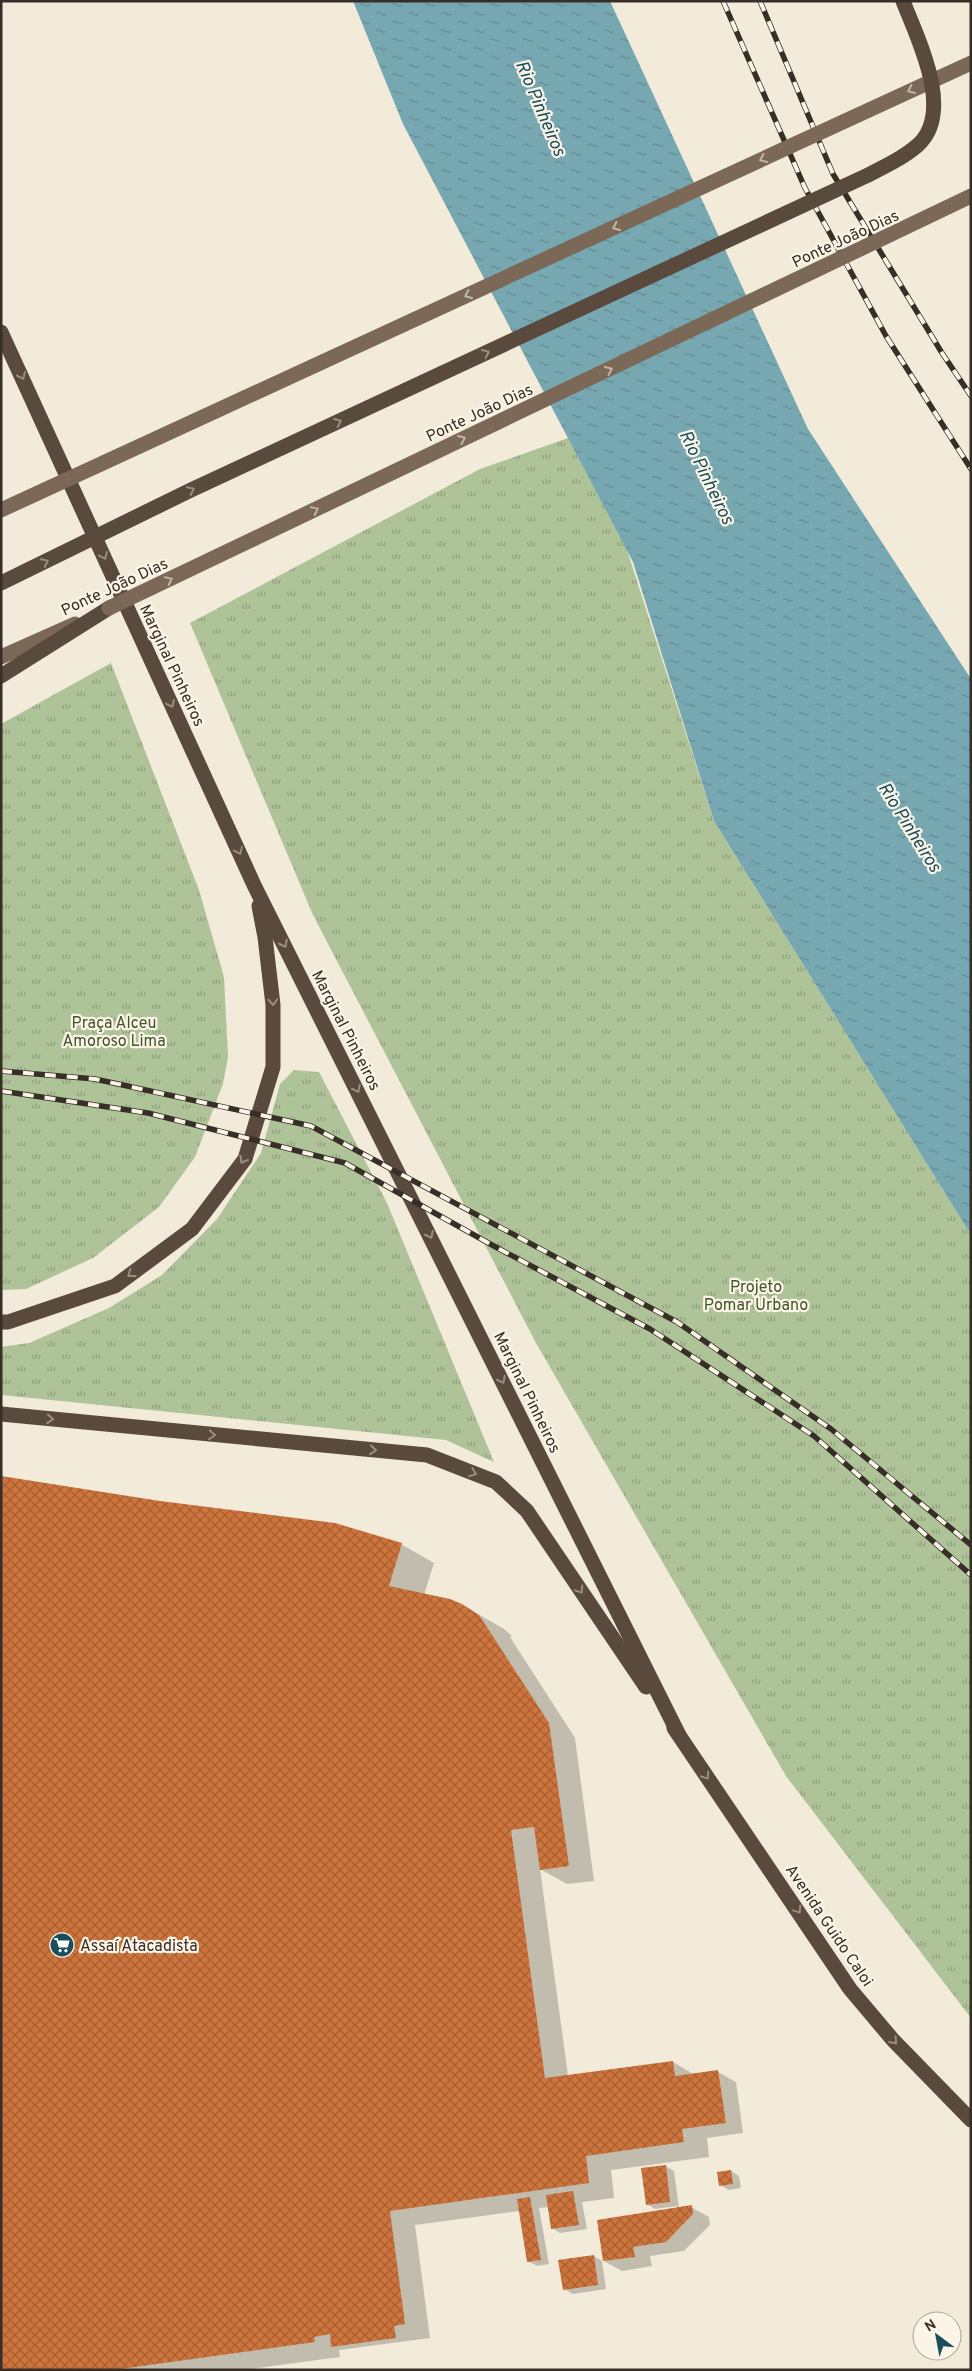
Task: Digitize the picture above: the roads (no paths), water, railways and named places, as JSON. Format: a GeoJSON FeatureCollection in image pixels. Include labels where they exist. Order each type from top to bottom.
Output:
{"type":"FeatureCollection","features":[{"type":"Feature","properties":{"kind":"highway"},"geometry":{"type":"LineString","coordinates":[[1,583],[191,490],[857,181],[897,160],[920,144],[928,130],[935,109],[931,76],[903,1]]}},
{"type":"Feature","properties":{"kind":"highway","name":"Marginal Pinheiros"},"geometry":{"type":"LineString","coordinates":[[1,332],[254,885],[679,1735]]}},
{"type":"Feature","properties":{"kind":"highway"},"geometry":{"type":"LineString","coordinates":[[1,676],[109,608]]}},
{"type":"Feature","properties":{"kind":"highway"},"geometry":{"type":"LineString","coordinates":[[1,1322],[8,1322],[115,1286],[192,1229],[246,1159],[274,1067],[273,1004],[266,937],[254,885]]}},
{"type":"Feature","properties":{"kind":"highway"},"geometry":{"type":"LineString","coordinates":[[1,1414],[427,1455],[496,1482],[527,1511],[679,1735]]}},
{"type":"Feature","properties":{"kind":"highway","name":"Avenida Guido Caloi"},"geometry":{"type":"LineString","coordinates":[[679,1735],[850,1989],[893,2040],[971,2120]]}},
{"type":"Feature","properties":{"kind":"main road"},"geometry":{"type":"LineString","coordinates":[[1,510],[971,63]]}},
{"type":"Feature","properties":{"kind":"main road","name":"Ponte João Dias"},"geometry":{"type":"LineString","coordinates":[[1,657],[109,608],[971,196]]}},
{"type":"Feature","properties":{"kind":"water","name":"Rio Pinheiros"},"geometry":{"type":"Polygon","coordinates":[[[353,1],[610,1],[808,429],[971,679],[971,1235],[714,821],[633,562],[403,124],[353,1]]]}},
{"type":"Feature","properties":{"kind":"railway"},"geometry":{"type":"LineString","coordinates":[[723,1],[805,188],[886,336],[971,469]]}},
{"type":"Feature","properties":{"kind":"railway"},"geometry":{"type":"LineString","coordinates":[[760,1],[833,174],[942,353],[971,396]]}},
{"type":"Feature","properties":{"kind":"railway"},"geometry":{"type":"LineString","coordinates":[[1,1071],[95,1079],[311,1126],[677,1322],[831,1429],[971,1545]]}},
{"type":"Feature","properties":{"kind":"railway"},"geometry":{"type":"LineString","coordinates":[[1,1091],[148,1113],[345,1163],[492,1245],[650,1329],[814,1436],[971,1575]]}},
{"type":"Feature","properties":{"kind":"place","name":"Assaí Atacadista"},"geometry":{"type":"Point","coordinates":[62,1945]}},
{"type":"Feature","properties":{"kind":"park label","name":"Praça Alceu Amoroso Lima"},"geometry":{"type":"Point","coordinates":[114,1031]}},
{"type":"Feature","properties":{"kind":"park label","name":"Projeto Pomar Urbano"},"geometry":{"type":"Point","coordinates":[756,1295]}}]}
